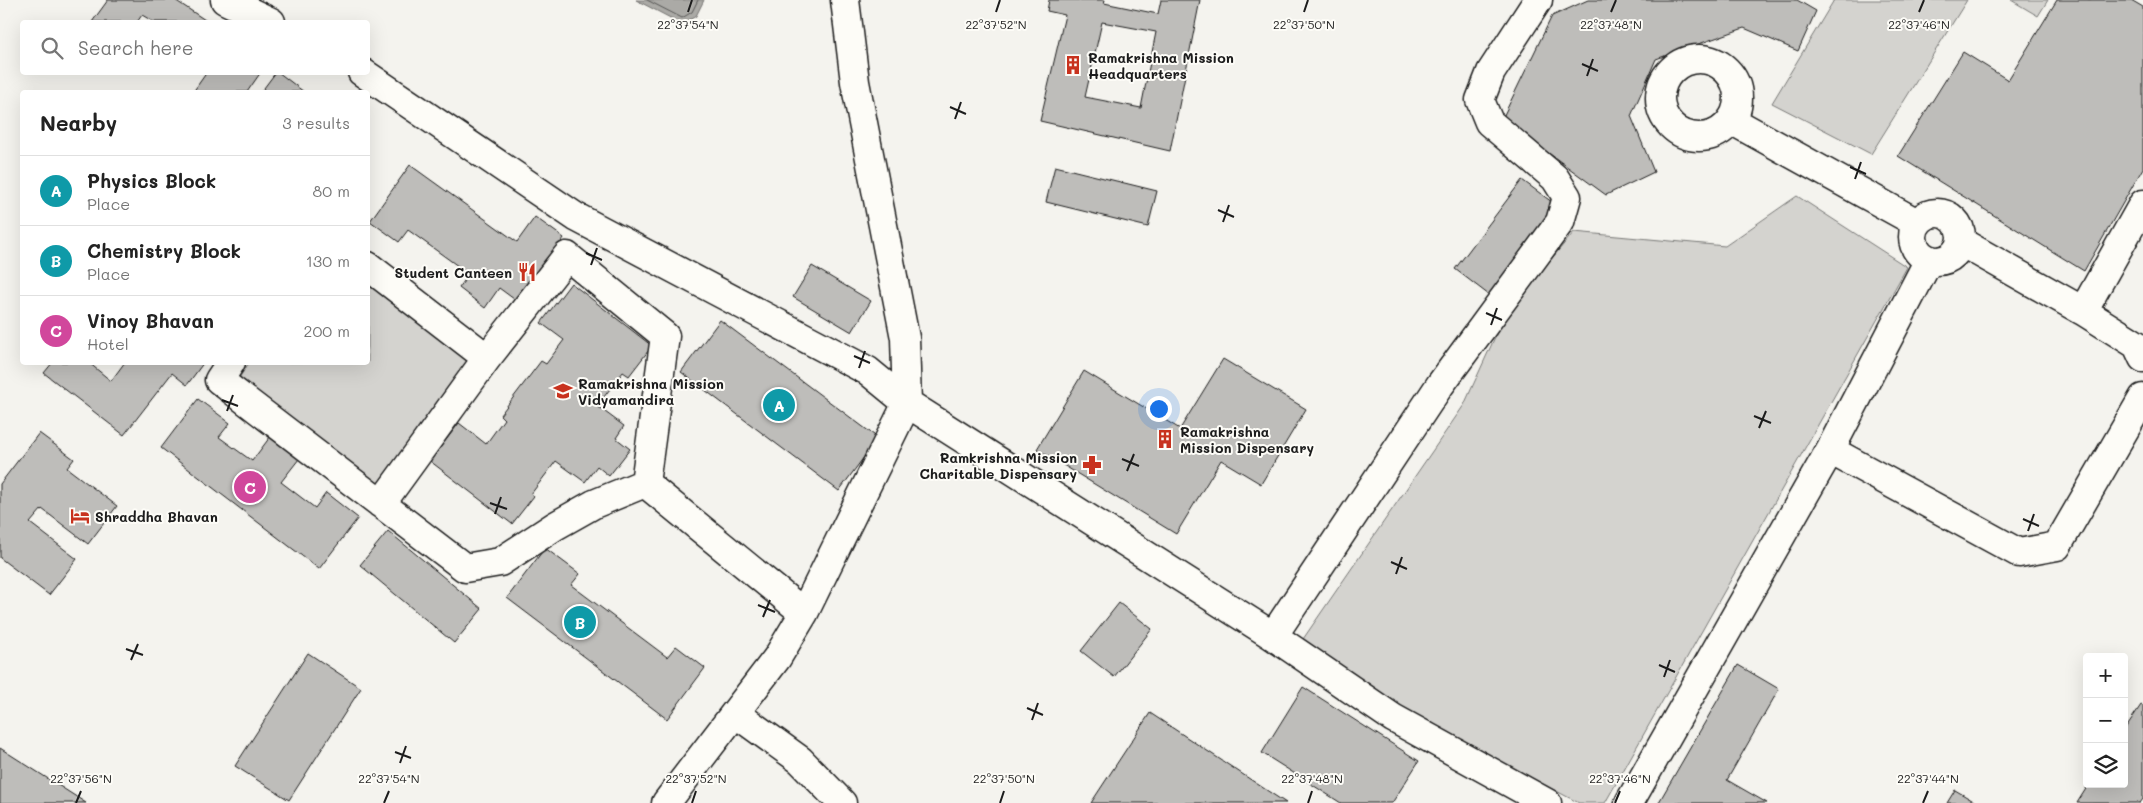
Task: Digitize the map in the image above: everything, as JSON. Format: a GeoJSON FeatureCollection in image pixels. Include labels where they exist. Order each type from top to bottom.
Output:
{"type":"FeatureCollection","features":[{"type":"Feature","properties":{"kind":"street"},"geometry":{"type":"LineString","coordinates":[[225,0],[267,20]]}},
{"type":"Feature","properties":{"kind":"street"},"geometry":{"type":"LineString","coordinates":[[666,803],[777,658],[804,613],[907,403],[905,338],[855,82],[844,0]]}},
{"type":"Feature","properties":{"kind":"street"},"geometry":{"type":"LineString","coordinates":[[1273,636],[1440,385],[1560,222],[1568,196],[1555,178],[1489,122],[1480,100],[1490,72],[1538,0]]}},
{"type":"Feature","properties":{"kind":"street"},"geometry":{"type":"LineString","coordinates":[[366,75],[576,217],[868,371],[907,403],[1273,636],[1393,718],[1547,803]]}},
{"type":"Feature","properties":{"kind":"street"},"geometry":{"type":"LineString","coordinates":[[1731,120],[1917,223]]}},
{"type":"Feature","properties":{"kind":"street"},"geometry":{"type":"LineString","coordinates":[[2082,311],[2143,204]]}},
{"type":"Feature","properties":{"kind":"street"},"geometry":{"type":"LineString","coordinates":[[1930,214],[1946,215],[1958,226],[1961,233],[1960,242],[1953,255],[1946,260],[1939,262],[1929,260],[1918,253],[1914,246],[1913,230],[1917,223],[1930,214]]}},
{"type":"Feature","properties":{"kind":"street"},"geometry":{"type":"LineString","coordinates":[[1960,242],[2082,311],[2136,345],[2143,358]]}},
{"type":"Feature","properties":{"kind":"street"},"geometry":{"type":"LineString","coordinates":[[381,504],[487,358],[568,256],[664,336],[645,483]]}},
{"type":"Feature","properties":{"kind":"street"},"geometry":{"type":"LineString","coordinates":[[1629,803],[1830,450],[1929,260]]}},
{"type":"Feature","properties":{"kind":"street"},"geometry":{"type":"LineString","coordinates":[[370,268],[487,358]]}},
{"type":"Feature","properties":{"kind":"street"},"geometry":{"type":"LineString","coordinates":[[229,365],[219,380],[465,568],[500,562],[555,526],[594,504],[645,483]]}},
{"type":"Feature","properties":{"kind":"street"},"geometry":{"type":"LineString","coordinates":[[1830,450],[2018,553],[2057,546],[2143,398]]}},
{"type":"Feature","properties":{"kind":"street"},"geometry":{"type":"LineString","coordinates":[[645,483],[804,613]]}},
{"type":"Feature","properties":{"kind":"street"},"geometry":{"type":"LineString","coordinates":[[735,713],[800,760],[842,803]]}},
{"type":"Feature","properties":{"kind":"shaded area"},"geometry":{"type":"Polygon","coordinates":[[[1834,0],[1967,0],[1871,154],[1772,103],[1834,0]]]}},
{"type":"Feature","properties":{"kind":"shaded area"},"geometry":{"type":"Polygon","coordinates":[[[2011,0],[2048,0],[2038,16],[2011,0]]]}},
{"type":"Feature","properties":{"kind":"shaded area"},"geometry":{"type":"Polygon","coordinates":[[[1797,196],[1907,267],[1605,803],[1579,803],[1400,708],[1301,642],[1464,405],[1506,313],[1574,232],[1725,246],[1797,196]]]}},
{"type":"Feature","properties":{"kind":"shaded area"},"geometry":{"type":"Polygon","coordinates":[[[370,282],[473,359],[378,491],[239,378],[248,365],[370,365],[370,282]]]}},
{"type":"Feature","properties":{"kind":"water"},"geometry":{"type":"Polygon","coordinates":[[[636,0],[704,0],[696,16],[682,24],[636,0]]]}},
{"type":"Feature","properties":{"kind":"building"},"geometry":{"type":"Polygon","coordinates":[[[108,0],[175,0],[205,20],[151,20],[142,15],[138,20],[93,20],[108,0]]]}},
{"type":"Feature","properties":{"kind":"building","name":"Ramakrishna Mission Headquarters"},"geometry":{"type":"Polygon","coordinates":[[[1049,0],[1105,0],[1104,3],[1158,14],[1161,0],[1200,0],[1170,151],[1040,121],[1065,15],[1047,11],[1049,0]],[[1102,22],[1085,97],[1141,108],[1156,32],[1102,22]]]}},
{"type":"Feature","properties":{"kind":"building"},"geometry":{"type":"Polygon","coordinates":[[[1588,0],[1797,0],[1816,11],[1798,51],[1744,28],[1656,59],[1631,116],[1654,172],[1606,195],[1502,119],[1552,16],[1588,0]]]}},
{"type":"Feature","properties":{"kind":"building"},"geometry":{"type":"Polygon","coordinates":[[[2057,0],[2131,0],[2143,7],[2143,168],[2084,271],[1898,156],[1963,52],[2008,80],[2057,0]]]}},
{"type":"Feature","properties":{"kind":"building"},"geometry":{"type":"Polygon","coordinates":[[[205,75],[259,75],[248,90],[194,90],[205,75]]]}},
{"type":"Feature","properties":{"kind":"building"},"geometry":{"type":"Polygon","coordinates":[[[274,75],[282,75],[301,90],[262,90],[274,75]]]}},
{"type":"Feature","properties":{"kind":"building"},"geometry":{"type":"Polygon","coordinates":[[[410,165],[517,242],[535,217],[564,238],[518,302],[499,288],[485,308],[459,288],[469,274],[408,230],[399,242],[370,221],[410,165]]]}},
{"type":"Feature","properties":{"kind":"building"},"geometry":{"type":"Polygon","coordinates":[[[1055,166],[1157,191],[1148,227],[1046,202],[1055,166]]]}},
{"type":"Feature","properties":{"kind":"building"},"geometry":{"type":"Polygon","coordinates":[[[1522,180],[1556,205],[1489,295],[1455,269],[1522,180]]]}},
{"type":"Feature","properties":{"kind":"building"},"geometry":{"type":"Polygon","coordinates":[[[812,266],[871,301],[852,332],[793,297],[812,266]]]}},
{"type":"Feature","properties":{"kind":"building","name":"Ramakrishna Mission Vidyamandira"},"geometry":{"type":"Polygon","coordinates":[[[571,283],[652,346],[629,376],[623,372],[597,406],[624,426],[616,438],[630,449],[609,476],[597,466],[585,482],[556,461],[531,494],[534,496],[512,524],[430,461],[459,423],[486,444],[504,419],[500,415],[541,361],[546,364],[564,340],[541,323],[571,283]]]}},
{"type":"Feature","properties":{"kind":"building"},"geometry":{"type":"Polygon","coordinates":[[[720,320],[878,438],[839,491],[681,372],[720,320]]]}},
{"type":"Feature","properties":{"kind":"building","name":"Ramakrishna Mission Dispensary"},"geometry":{"type":"Polygon","coordinates":[[[1223,359],[1306,409],[1261,484],[1221,460],[1176,534],[1037,449],[1084,371],[1180,429],[1223,359]]]}},
{"type":"Feature","properties":{"kind":"building"},"geometry":{"type":"Polygon","coordinates":[[[51,365],[92,365],[111,381],[123,365],[202,365],[187,385],[172,373],[124,435],[44,373],[51,365]]]}},
{"type":"Feature","properties":{"kind":"building"},"geometry":{"type":"Polygon","coordinates":[[[198,399],[230,423],[219,437],[252,461],[270,437],[299,459],[281,482],[315,508],[326,493],[358,518],[319,569],[161,448],[198,399]]]}},
{"type":"Feature","properties":{"kind":"building","name":"Shraddha Bhavan"},"geometry":{"type":"Polygon","coordinates":[[[39,433],[74,459],[67,468],[117,506],[88,544],[42,509],[30,523],[77,559],[49,595],[0,558],[0,484],[39,433]]]}},
{"type":"Feature","properties":{"kind":"building"},"geometry":{"type":"Polygon","coordinates":[[[388,531],[482,609],[454,643],[360,565],[388,531]]]}},
{"type":"Feature","properties":{"kind":"building"},"geometry":{"type":"Polygon","coordinates":[[[545,548],[580,574],[571,585],[667,657],[676,646],[705,668],[667,719],[507,598],[545,548]]]}},
{"type":"Feature","properties":{"kind":"building"},"geometry":{"type":"Polygon","coordinates":[[[1119,603],[1152,629],[1114,677],[1081,651],[1119,603]]]}},
{"type":"Feature","properties":{"kind":"building"},"geometry":{"type":"Polygon","coordinates":[[[308,653],[361,688],[289,800],[235,766],[308,653]]]}},
{"type":"Feature","properties":{"kind":"building"},"geometry":{"type":"Polygon","coordinates":[[[1738,665],[1779,689],[1727,780],[1767,803],[1659,802],[1738,665]]]}},
{"type":"Feature","properties":{"kind":"building"},"geometry":{"type":"Polygon","coordinates":[[[1303,687],[1419,761],[1392,803],[1341,803],[1262,753],[1303,687]]]}},
{"type":"Feature","properties":{"kind":"building"},"geometry":{"type":"Polygon","coordinates":[[[2141,705],[2143,706],[2143,799],[2140,803],[2077,803],[2086,788],[2128,788],[2128,724],[2141,705]]]}},
{"type":"Feature","properties":{"kind":"building"},"geometry":{"type":"Polygon","coordinates":[[[1150,713],[1286,803],[1091,803],[1150,713]]]}},
{"type":"Feature","properties":{"kind":"building"},"geometry":{"type":"Polygon","coordinates":[[[0,748],[86,803],[0,803],[0,748]]]}},
{"type":"Feature","properties":{"kind":"building"},"geometry":{"type":"Polygon","coordinates":[[[1955,790],[1977,803],[1947,803],[1955,790]]]}},
{"type":"Feature","properties":{"kind":"place","name":"Ramakrishna Mission Headquarters"},"geometry":{"type":"Point","coordinates":[1073,65]}},
{"type":"Feature","properties":{"kind":"place","name":"Student Canteen"},"geometry":{"type":"Point","coordinates":[527,272]}},
{"type":"Feature","properties":{"kind":"place","name":"Ramakrishna Mission Vidyamandira"},"geometry":{"type":"Point","coordinates":[563,391]}},
{"type":"Feature","properties":{"kind":"place","name":"Physics Block"},"geometry":{"type":"Point","coordinates":[779,405]}},
{"type":"Feature","properties":{"kind":"place","name":"Ramakrishna Mission Dispensary"},"geometry":{"type":"Point","coordinates":[1165,439]}},
{"type":"Feature","properties":{"kind":"place","name":"Ramkrishna Mission Charitable Dispensary"},"geometry":{"type":"Point","coordinates":[1092,465]}},
{"type":"Feature","properties":{"kind":"place","name":"Vinoy Bhavan"},"geometry":{"type":"Point","coordinates":[250,487]}},
{"type":"Feature","properties":{"kind":"place","name":"Shraddha Bhavan"},"geometry":{"type":"Point","coordinates":[80,516]}},
{"type":"Feature","properties":{"kind":"place","name":"Chemistry Block"},"geometry":{"type":"Point","coordinates":[580,622]}}]}
